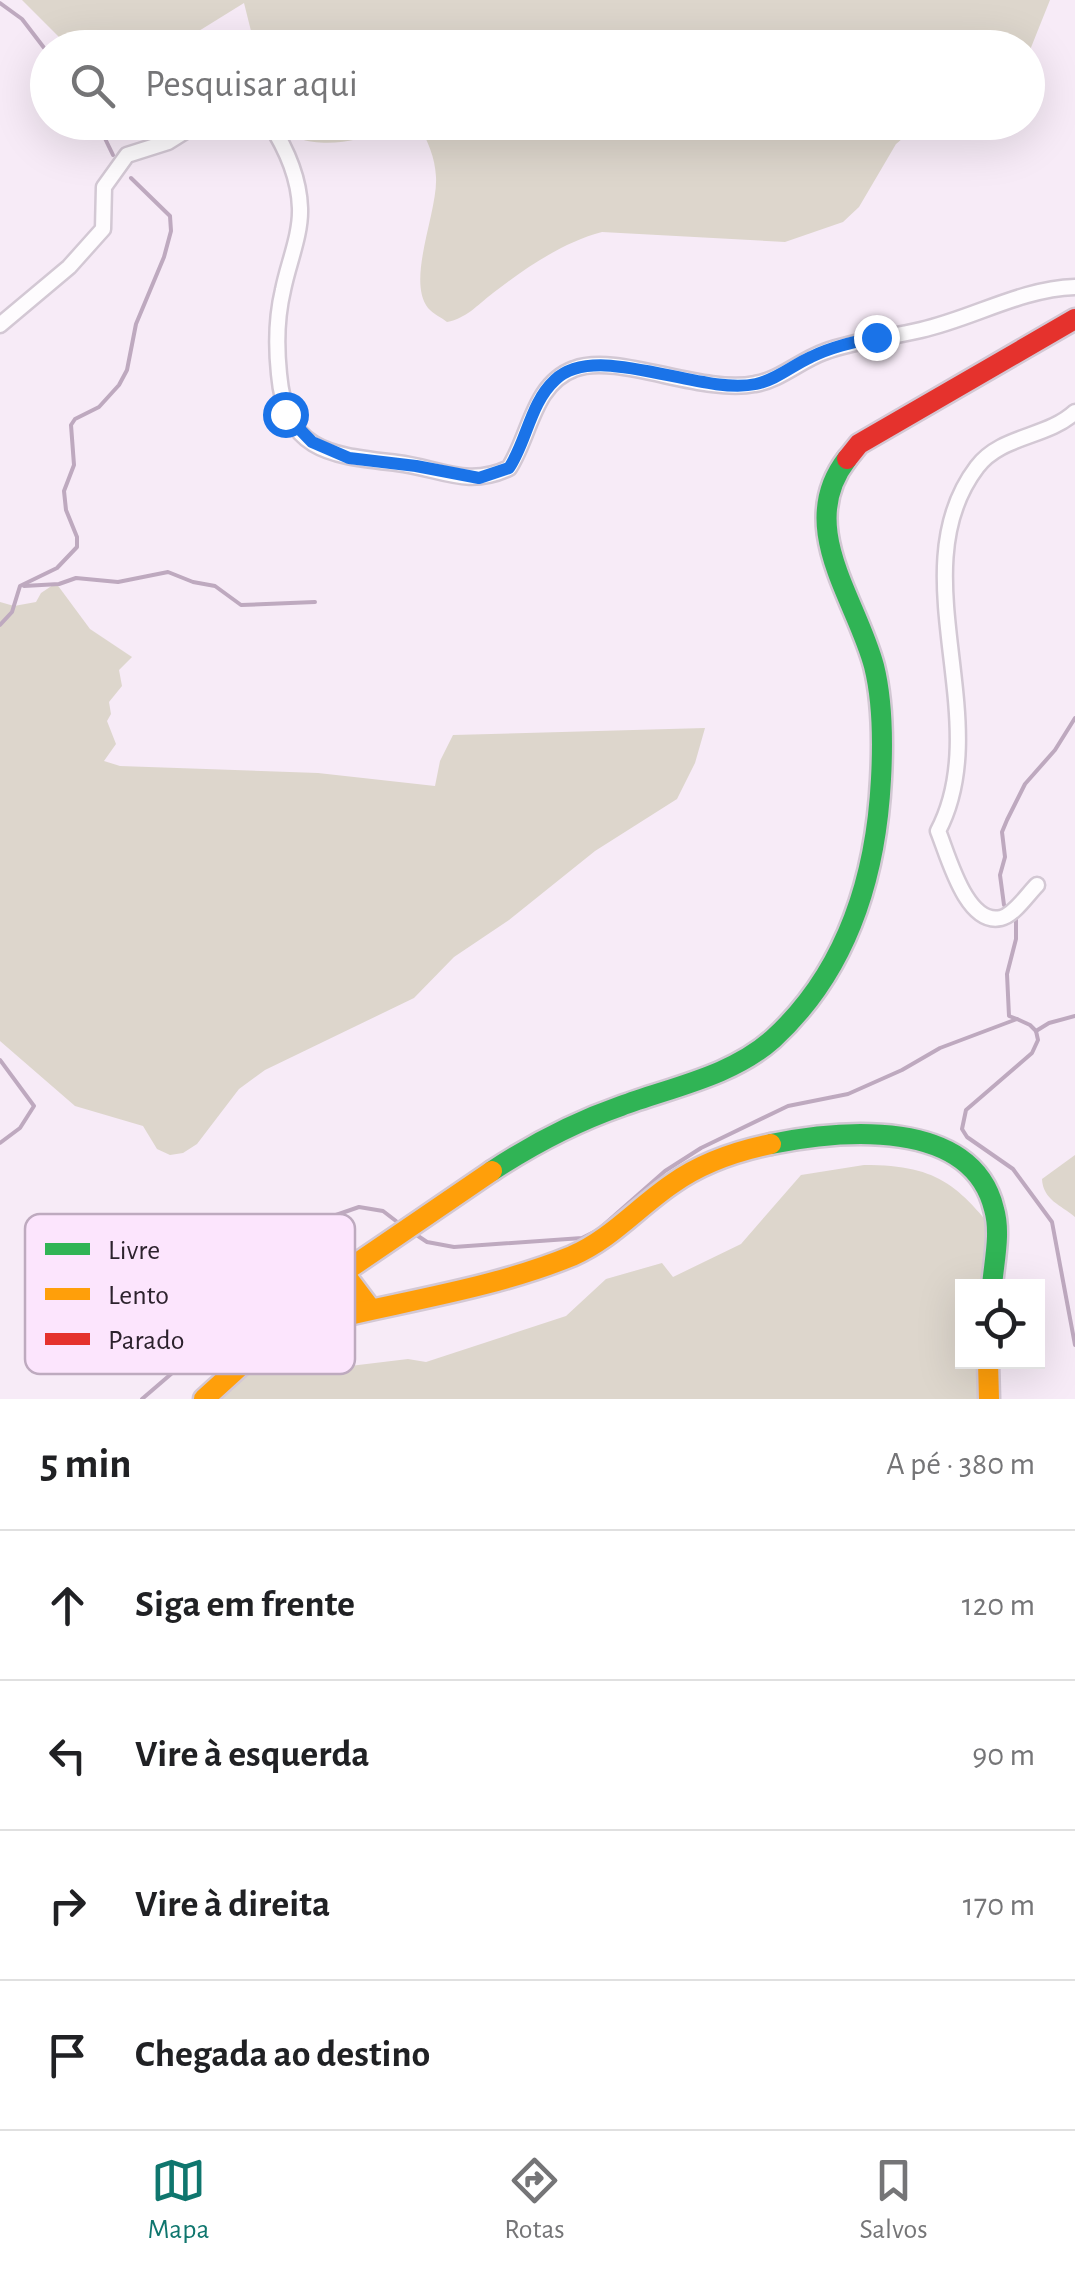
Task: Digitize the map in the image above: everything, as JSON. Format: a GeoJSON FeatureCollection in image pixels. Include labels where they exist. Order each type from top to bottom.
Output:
{"type":"FeatureCollection","features":[{"type":"Feature","properties":{"kind":"main road"},"geometry":{"type":"LineString","coordinates":[[355,1264],[532,1145],[574,1124],[714,1074],[745,1059],[766,1045],[827,970],[852,930],[864,897],[884,769],[874,666],[861,625],[827,548],[824,525],[831,480],[859,444],[1075,319]]}},
{"type":"Feature","properties":{"kind":"main road"},"geometry":{"type":"LineString","coordinates":[[355,1312],[470,1288],[580,1252],[604,1239],[654,1196],[687,1174],[730,1156],[799,1136],[867,1131],[924,1142],[965,1164],[978,1178],[995,1207],[992,1279]]}},
{"type":"Feature","properties":{"kind":"main road"},"geometry":{"type":"LineString","coordinates":[[355,1288],[370,1308]]}},
{"type":"Feature","properties":{"kind":"main road"},"geometry":{"type":"LineString","coordinates":[[988,1369],[989,1399]]}},
{"type":"Feature","properties":{"kind":"main road"},"geometry":{"type":"LineString","coordinates":[[204,1399],[238,1374]]}},
{"type":"Feature","properties":{"kind":"street"},"geometry":{"type":"LineString","coordinates":[[0,325],[91,246],[103,229],[104,187],[127,155],[171,140]]}},
{"type":"Feature","properties":{"kind":"street"},"geometry":{"type":"LineString","coordinates":[[278,140],[292,166],[301,210],[276,321],[285,414],[312,442],[349,458],[416,466],[462,477],[491,476],[509,468],[553,381],[578,366],[604,366],[719,385],[756,384],[846,344],[921,330],[1052,288],[1075,287]]}},
{"type":"Feature","properties":{"kind":"street"},"geometry":{"type":"LineString","coordinates":[[1037,885],[1008,914],[987,918],[973,909],[965,896],[938,831],[952,806],[959,736],[946,598],[950,517],[962,490],[989,453],[1065,421],[1075,412]]}},
{"type":"Feature","properties":{"kind":"shaded area"},"geometry":{"type":"Polygon","coordinates":[[[22,0],[1050,0],[1038,30],[251,30],[244,3],[200,30],[52,30],[22,0]]]}},
{"type":"Feature","properties":{"kind":"shaded area"},"geometry":{"type":"Polygon","coordinates":[[[302,140],[352,140],[336,143],[302,140]]]}},
{"type":"Feature","properties":{"kind":"shaded area"},"geometry":{"type":"Polygon","coordinates":[[[426,140],[901,140],[859,207],[843,222],[785,242],[602,232],[544,257],[466,314],[447,322],[430,310],[420,281],[435,192],[426,140]]]}},
{"type":"Feature","properties":{"kind":"shaded area"},"geometry":{"type":"Polygon","coordinates":[[[56,583],[90,629],[132,657],[119,670],[122,686],[109,702],[111,714],[107,721],[116,744],[104,761],[120,766],[318,773],[435,786],[440,761],[453,735],[705,728],[695,763],[677,799],[595,851],[509,920],[454,957],[414,998],[265,1070],[239,1089],[197,1144],[183,1153],[170,1155],[157,1149],[143,1126],[75,1106],[0,1041],[0,602],[14,606],[36,602],[41,593],[56,583]]]}},
{"type":"Feature","properties":{"kind":"shaded area"},"geometry":{"type":"Polygon","coordinates":[[[1075,1155],[1075,1217],[1049,1197],[1042,1179],[1075,1155]]]}},
{"type":"Feature","properties":{"kind":"shaded area"},"geometry":{"type":"Polygon","coordinates":[[[864,1165],[891,1166],[932,1175],[948,1184],[976,1209],[1007,1246],[1005,1279],[955,1279],[955,1369],[996,1369],[994,1399],[202,1399],[235,1374],[355,1374],[355,1365],[408,1359],[426,1362],[566,1316],[606,1279],[662,1263],[673,1277],[741,1244],[801,1175],[864,1165]]]}},
{"type":"Feature","properties":{"kind":"waterway"},"geometry":{"type":"LineString","coordinates":[[0,3],[30,30]]}},
{"type":"Feature","properties":{"kind":"waterway"},"geometry":{"type":"LineString","coordinates":[[106,140],[113,155]]}},
{"type":"Feature","properties":{"kind":"waterway"},"geometry":{"type":"LineString","coordinates":[[0,625],[12,612],[20,586],[57,568],[77,547],[64,491],[74,465],[71,425],[99,407],[119,385],[127,370],[136,324],[164,257],[171,231],[170,216],[131,178]]}},
{"type":"Feature","properties":{"kind":"waterway"},"geometry":{"type":"LineString","coordinates":[[24,586],[59,584],[76,578],[118,582],[168,572],[215,586],[241,605],[315,602]]}},
{"type":"Feature","properties":{"kind":"waterway"},"geometry":{"type":"LineString","coordinates":[[1004,905],[1000,875],[1005,857],[1002,832],[1025,784],[1055,750],[1075,718]]}},
{"type":"Feature","properties":{"kind":"waterway"},"geometry":{"type":"LineString","coordinates":[[1016,917],[1016,939],[1007,974],[1009,1016],[1017,1019]]}},
{"type":"Feature","properties":{"kind":"waterway"},"geometry":{"type":"LineString","coordinates":[[1036,1031],[1075,1016]]}},
{"type":"Feature","properties":{"kind":"waterway"},"geometry":{"type":"LineString","coordinates":[[412,1232],[427,1242],[454,1247],[582,1238],[598,1230],[665,1171],[701,1148],[788,1106],[848,1094],[940,1048],[1017,1019],[1036,1031]]}},
{"type":"Feature","properties":{"kind":"waterway"},"geometry":{"type":"LineString","coordinates":[[1036,1031],[1038,1040],[1032,1053],[966,1110],[962,1129],[967,1137],[1013,1169],[1052,1222],[1075,1345]]}},
{"type":"Feature","properties":{"kind":"waterway"},"geometry":{"type":"LineString","coordinates":[[0,1060],[34,1106],[20,1128],[0,1143]]}},
{"type":"Feature","properties":{"kind":"waterway"},"geometry":{"type":"LineString","coordinates":[[339,1214],[359,1207],[383,1211],[396,1221]]}},
{"type":"Feature","properties":{"kind":"waterway"},"geometry":{"type":"LineString","coordinates":[[142,1399],[171,1374]]}},
{"type":"Feature","properties":{"kind":"traffic: fast"},"geometry":{"type":"LineString","coordinates":[[492,1171],[571,1126],[701,1079],[757,1052],[799,1012],[838,953],[853,920],[872,851],[882,751],[881,708],[874,666],[834,562],[828,536],[832,484],[847,459]]}},
{"type":"Feature","properties":{"kind":"traffic: fast"},"geometry":{"type":"LineString","coordinates":[[771,1144],[866,1134],[932,1144],[960,1158],[981,1179],[994,1209],[997,1237],[993,1279]]}},
{"type":"Feature","properties":{"kind":"traffic: slow"},"geometry":{"type":"LineString","coordinates":[[355,1313],[501,1280],[572,1256],[599,1241],[694,1170],[771,1144]]}},
{"type":"Feature","properties":{"kind":"traffic: slow"},"geometry":{"type":"LineString","coordinates":[[355,1264],[492,1171]]}},
{"type":"Feature","properties":{"kind":"traffic: slow"},"geometry":{"type":"LineString","coordinates":[[355,1288],[370,1308]]}},
{"type":"Feature","properties":{"kind":"traffic: slow"},"geometry":{"type":"LineString","coordinates":[[988,1369],[989,1399]]}},
{"type":"Feature","properties":{"kind":"traffic: slow"},"geometry":{"type":"LineString","coordinates":[[204,1399],[232,1374]]}},
{"type":"Feature","properties":{"kind":"traffic: jam"},"geometry":{"type":"LineString","coordinates":[[847,459],[859,444],[1075,319]]}},
{"type":"Feature","properties":{"kind":"route"},"geometry":{"type":"LineString","coordinates":[[285,414],[297,430],[326,451],[479,478],[509,468],[553,381],[578,366],[634,370],[692,382],[756,384],[812,356],[876,337]]}}]}
